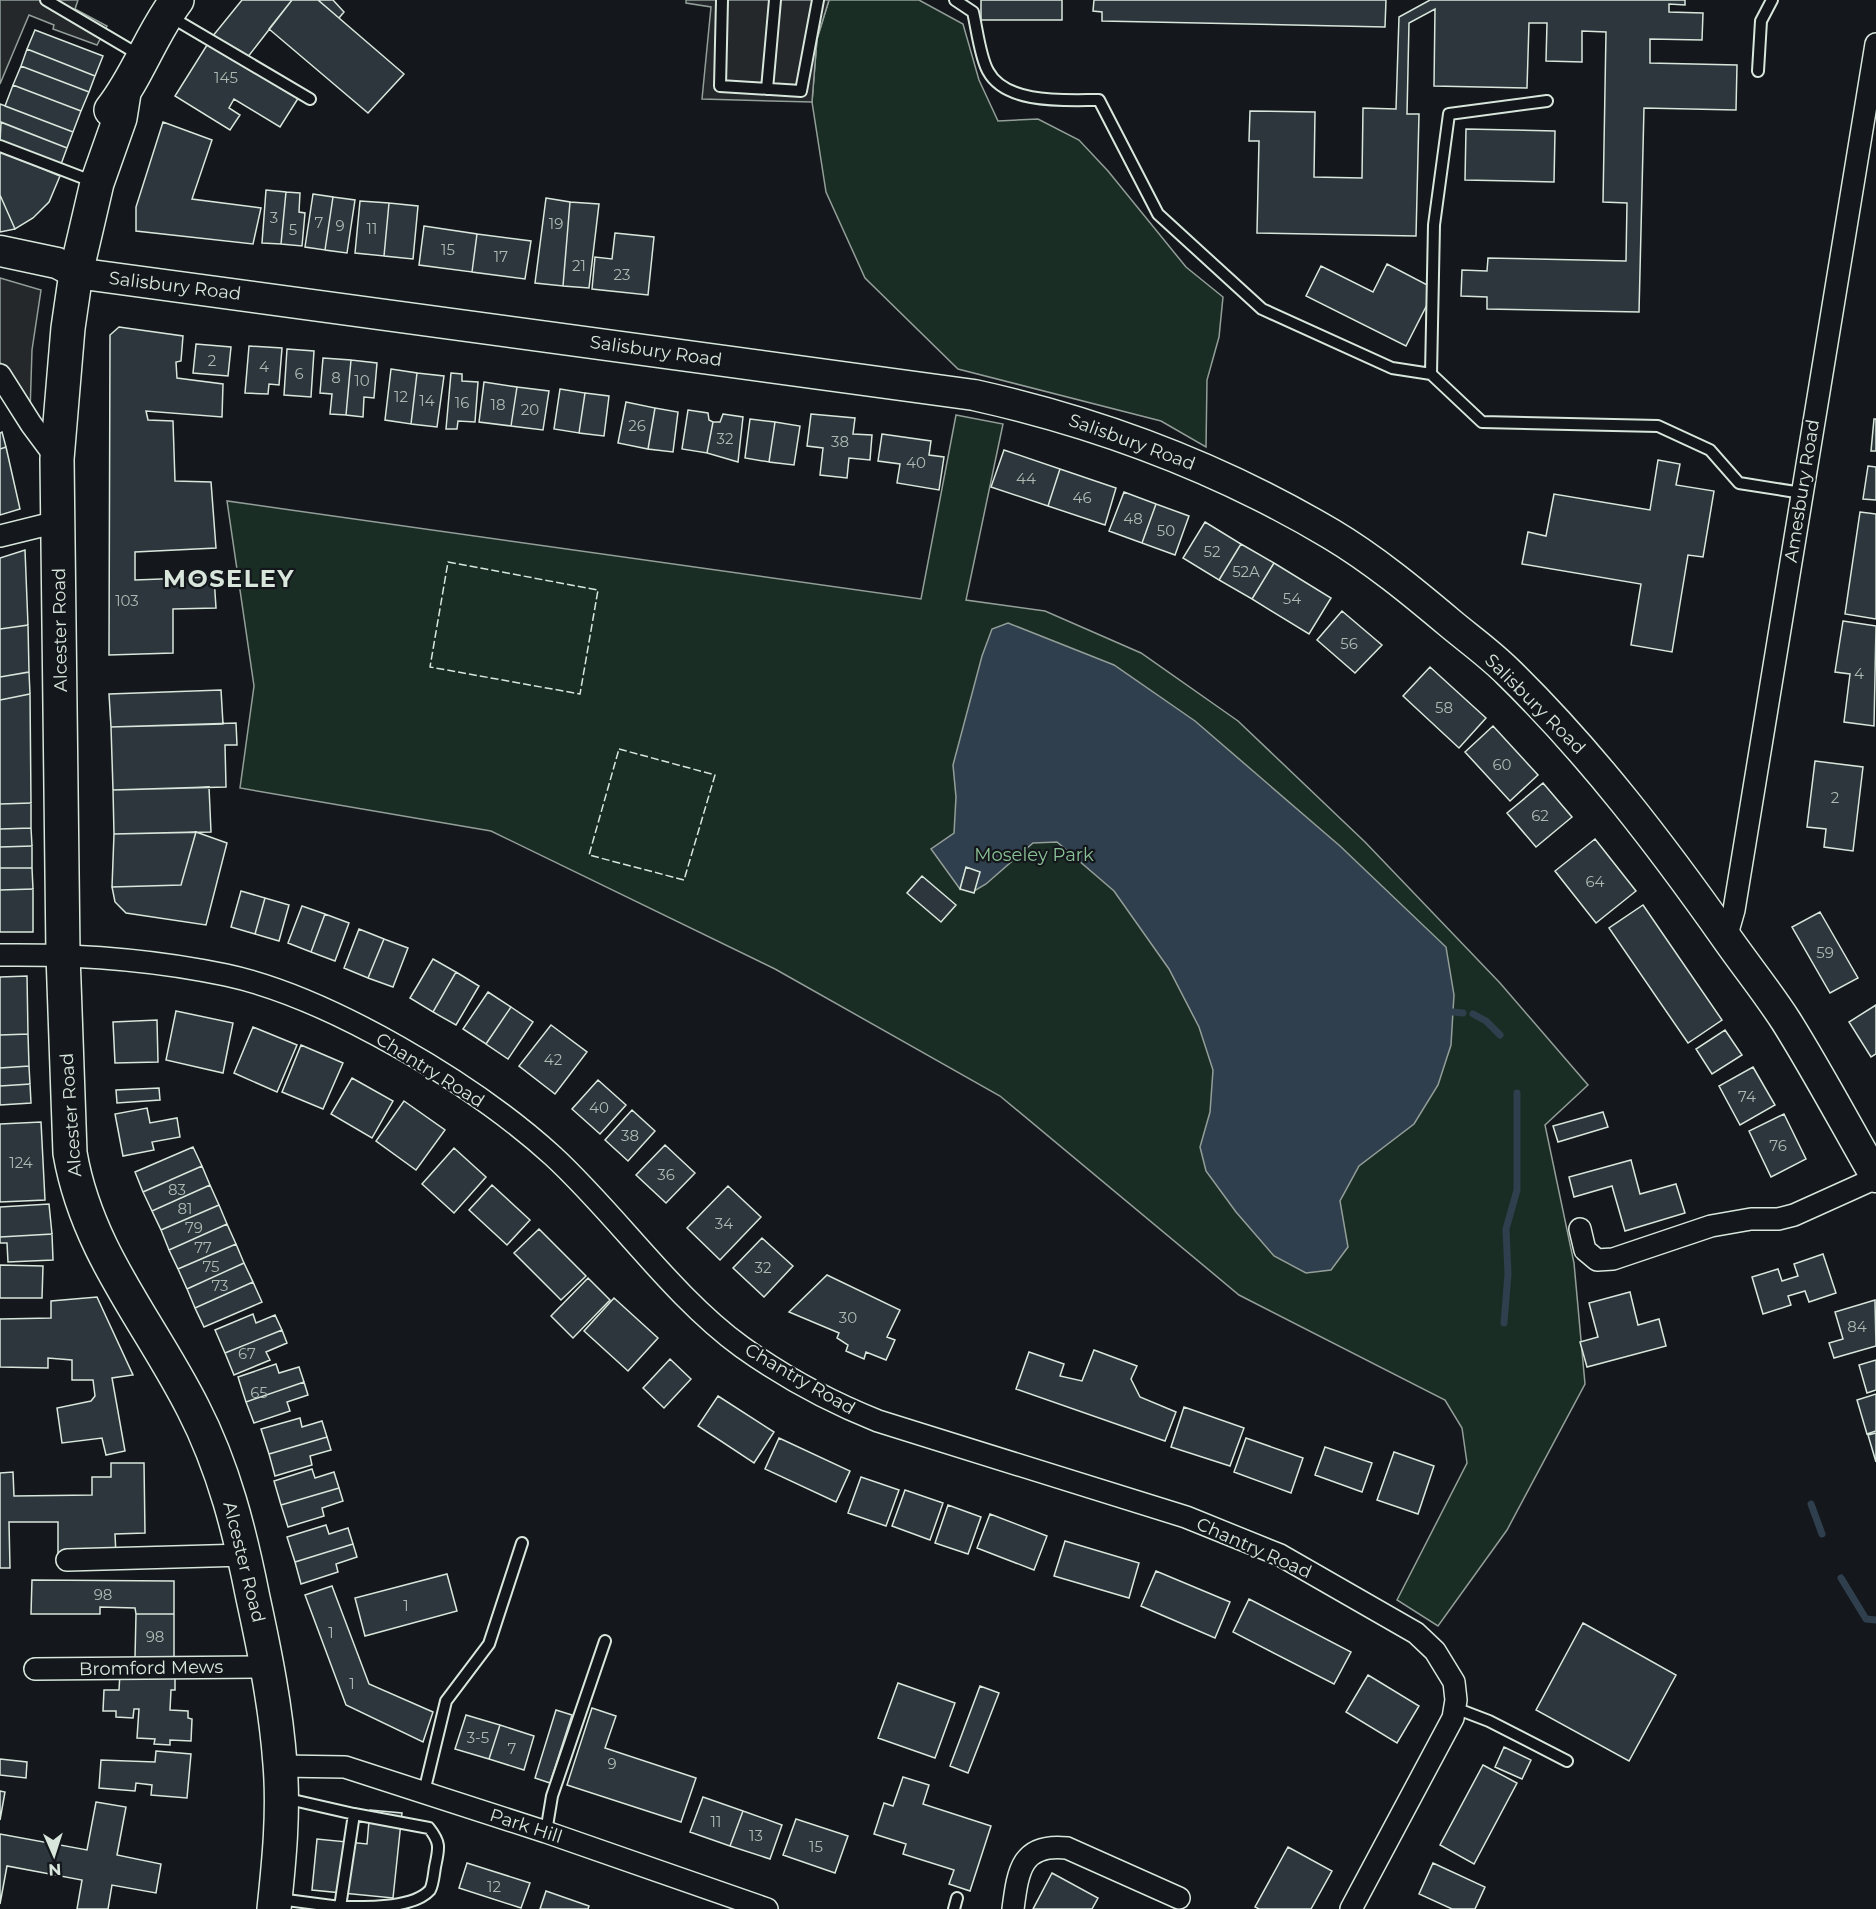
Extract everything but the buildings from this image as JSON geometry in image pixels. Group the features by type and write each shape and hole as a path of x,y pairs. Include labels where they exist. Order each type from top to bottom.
{"highway":[{"name":"Alcester Road","path":"172,7 141,56 124,93 120,118 88,180 44,333 46,391 57,459 62,687 63,954 68,1120 75,1183 110,1269 160,1346 218,1461 244,1556 268,1667 280,1782 280,1861 275,1904"}],"main road":[{"path":"0,251 62,273"},
{"path":"0,270 62,273"},
{"name":"Salisbury Road","path":"62,273 974,395 1050,412 1135,441 1212,472 1334,536 1420,598 1507,671 1630,805 1692,886 1726,938 1784,1018 1830,1092 1876,1177"}],"street":[{"name":"Amesbury Road","path":"1726,938 1734,910 1876,44"},
{"path":"0,375 31,424 57,459"},
{"path":"0,536 57,522"},
{"name":"Chantry Road","path":"0,955 63,954 143,961 228,975 310,1003 444,1074 553,1156 701,1311 741,1346 836,1404 878,1421 1186,1517 1280,1555 1416,1633 1436,1652 1454,1682 1453,1718 1352,1909"},
{"path":"1580,1229 1585,1250 1597,1260 1613,1259 1711,1226 1751,1218 1778,1219 1794,1215 1876,1177"},
{"path":"68,1560 244,1556"},
{"name":"Bromford Mews","path":"35,1669 268,1667"},
{"name":"Park Hill","path":"280,1782 345,1767 546,1832 767,1909"},
{"path":"1013,1909 1021,1867 1032,1855 1048,1846 1067,1848 1179,1898"}],"lane":[{"path":"46,0 141,56"},
{"path":"723,0 720,86 801,91 818,0"},
{"path":"767,89 775,0"},
{"path":"955,0 973,12 988,72 1011,92 1052,100 1100,100 1158,214 1262,309 1392,368 1431,374 1482,422 1658,426 1710,450 1739,483 1802,493"},
{"path":"1758,71 1761,21 1772,0"},
{"path":"172,7 310,99"},
{"path":"1431,374 1434,225 1449,114 1547,101"},
{"path":"0,146 88,180"},
{"path":"423,1792 446,1701 489,1644 522,1543"},
{"path":"546,1832 552,1796 605,1641"},
{"path":"1455,1708 1489,1721 1567,1761"},
{"path":"275,1904 340,1907 398,1906 413,1903 430,1890 439,1849 438,1839 429,1828 354,1814 280,1782"},
{"path":"340,1907 354,1814"},
{"path":"954,1909 957,1898"}],"green space":[{"path":"829,0 919,0 963,24 979,80 998,121 1038,119 1079,140 1108,171 1186,267 1223,297 1219,337 1207,380 1206,447 1161,421 958,369 865,278 826,192 812,102 817,39"},
{"name":"Moseley Park","path":"956,415 1003,424 966,600 1045,611 1141,653 1238,721 1365,842 1500,983 1588,1085 1545,1125 1574,1263 1585,1384 1507,1530 1438,1626 1397,1600 1467,1463 1462,1428 1445,1400 1239,1295 1000,1096 775,969 491,831 240,788 254,686 227,501 921,599"}],"shaded area":[{"path":"0,0 78,0 75,9 107,26 97,45 53,29 54,25 29,15 0,84"},
{"path":"686,0 829,0 817,39 812,102 702,99 711,7 686,3"},
{"path":"0,278 41,290 32,350 30,413 0,362"}],"water":[{"path":"1008,623 1114,665 1195,721 1340,846 1446,947 1454,995 1451,1045 1438,1085 1414,1124 1359,1166 1340,1201 1348,1247 1331,1270 1306,1273 1274,1256 1236,1212 1206,1171 1200,1147 1210,1112 1213,1070 1199,1027 1169,969 1114,891 1057,842 1033,843 986,884 974,891 980,872 966,868 960,889 931,849 954,833 956,797 953,765 982,656 992,629"}],"waterway":[{"path":"1453,1012 1463,1013"},
{"path":"1473,1014 1486,1021 1500,1035"},
{"path":"1504,1323 1508,1274 1506,1229 1517,1190 1517,1093"},
{"path":"1811,1504 1822,1534"},
{"path":"1841,1578 1866,1619 1876,1620"}],"fence":[{"path":"448,562 598,590 580,694 430,667 448,562"},
{"path":"619,749 715,775 684,880 589,855 619,749"}],"district":[{"name":"MOSELEY","path":"229,578"}]}
